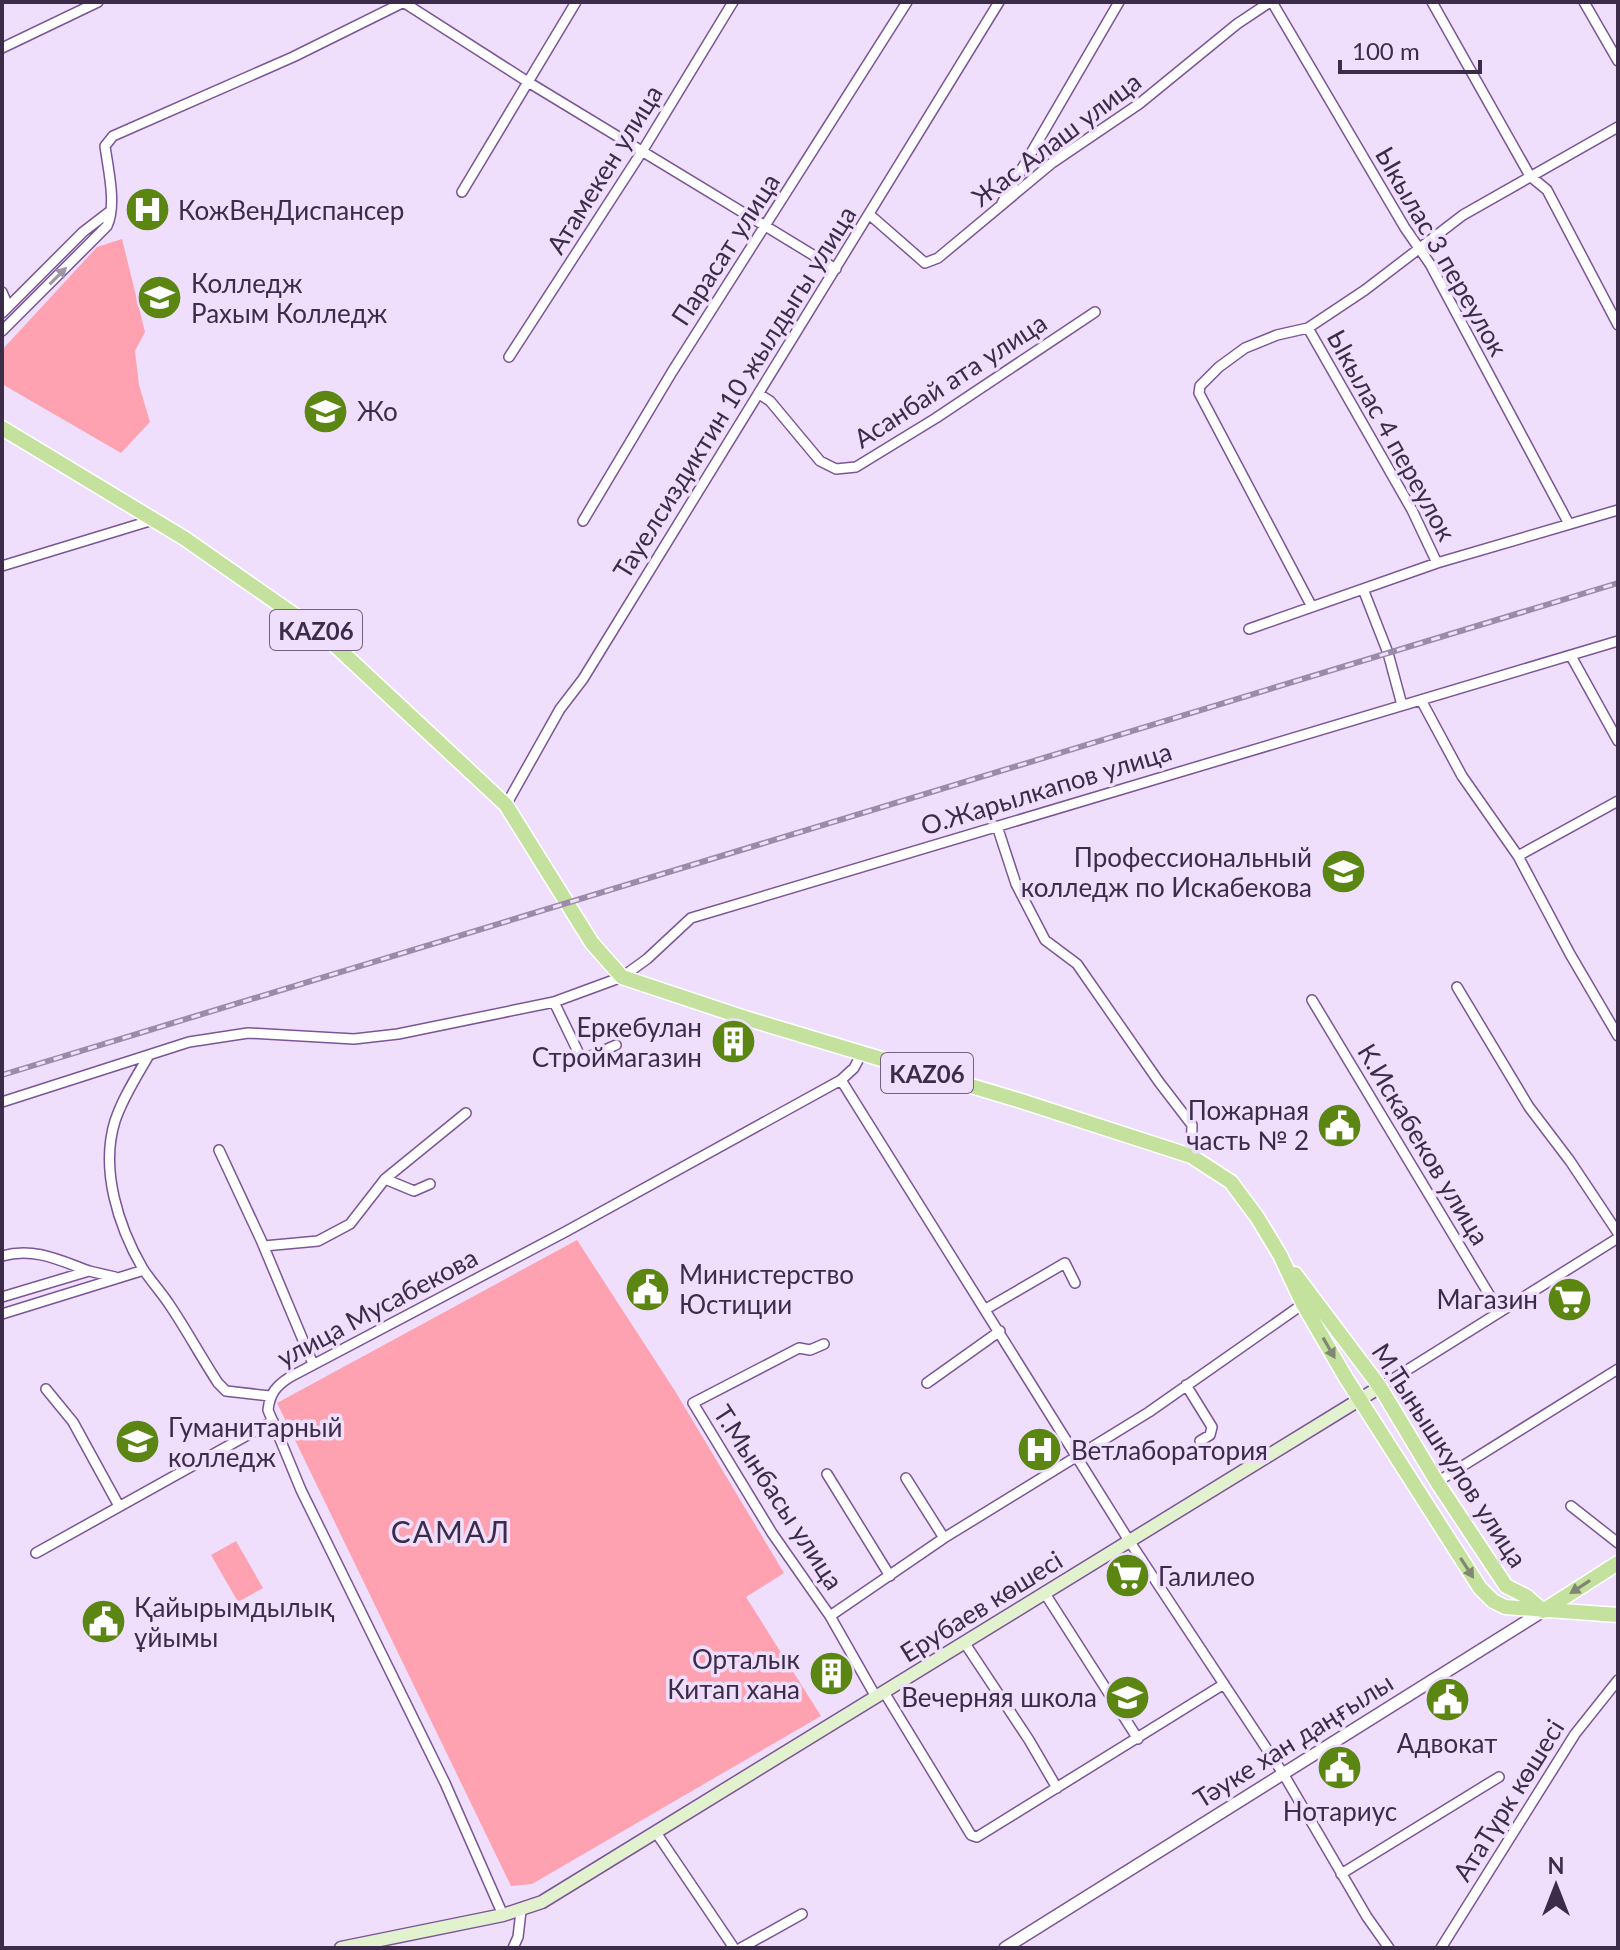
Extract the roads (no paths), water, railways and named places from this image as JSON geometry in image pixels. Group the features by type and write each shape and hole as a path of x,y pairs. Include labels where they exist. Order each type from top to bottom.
{"main road":[{"name":"KАZ06","path":"2,428 203,551 326,637 506,805 592,943 622,977"},
{"name":"М.Тынышкулов улица","path":"622,977 1191,1156 1231,1182 1280,1255 1380,1387 1437,1482 1506,1586 1526,1596 1543,1611"},
{"name":"М.Тынышкулов улица","path":"1280,1255 1303,1304 1480,1588 1493,1601 1505,1607 1543,1611"},
{"name":"Ерубаев көшесі","path":"341,1948 521,1911 542,1902 657,1834 1128,1539 1380,1387"},
{"path":"1543,1611 1618,1563"},
{"name":"KАZ06","path":"1543,1611 1618,1615"}],"street":[{"path":"2,48 98,2"},
{"path":"2,331 103,231 110,220 111,185 105,146 113,136 293,57 404,2 416,5 528,82 836,269"},
{"path":"462,192 576,2"},
{"name":"Атамекен улица","path":"509,357 643,150 733,2"},
{"name":"Парасат улица","path":"583,521 680,359 907,2"},
{"name":"Тауелсиздиктин 10 жылдыгы улица","path":"506,805 560,709 583,679 999,2"},
{"path":"997,210 1119,2"},
{"name":"Жас Алаш улица","path":"870,215 925,263 938,258 1052,163 1139,104 1237,24 1271,2"},
{"name":"Ыкылас 3 переулок","path":"1271,2 1430,264 1512,423 1569,524"},
{"path":"1432,2 1530,176 1547,190 1618,325"},
{"path":"1584,2 1618,61"},
{"path":"1312,607 1261,515 1199,389 1219,367 1245,348 1277,335 1308,328 1365,290 1463,215 1618,127"},
{"path":"5,310 83,232 109,212"},
{"path":"2,292 5,310"},
{"name":"Асанбай ата улица","path":"759,394 770,401 820,461 836,469 856,467 936,418 1095,312"},
{"name":"Ыкылас 4 переулок","path":"1308,328 1412,510 1437,563"},
{"path":"1249,629 1437,563 1618,510"},
{"path":"2,566 153,520"},
{"path":"1363,589 1388,653 1402,705"},
{"name":"О.Жарылкапов улица","path":"2,1102 189,1042 248,1033 354,1039 398,1034 554,1002 622,977 647,959 691,918 1618,641"},
{"path":"1571,656 1618,741"},
{"path":"1421,700 1462,776 1518,856 1618,1036"},
{"path":"1518,856 1618,801"},
{"path":"997,826 1016,884 1045,940 1077,964 1192,1125 1191,1156"},
{"path":"1457,987 1529,1107 1570,1161 1618,1236"},
{"name":"К.Искабеков улица","path":"1312,1000 1499,1311"},
{"path":"554,1002 582,1060 616,1045"},
{"path":"862,1053 854,1068 841,1080 1128,1539 1284,1775 1341,1874 1389,1948"},
{"path":"149,1055 126,1094 115,1122 108,1161 114,1194 130,1241 144,1270 170,1305 218,1383 226,1391 270,1396"},
{"name":"улица Мусабекова","path":"503,1915 445,1783 301,1490 268,1410 270,1396 279,1384 313,1364 565,1232 841,1080"},
{"path":"264,1246 318,1241 350,1224 385,1179 466,1113"},
{"path":"219,1150 264,1246 313,1364"},
{"path":"385,1179 414,1191 430,1184"},
{"name":"Ерубаев көшесі","path":"1380,1387 1618,1236"},
{"path":"2,1256 32,1251 118,1278"},
{"path":"986,1309 1065,1263 1075,1283"},
{"path":"2,1314 144,1270"},
{"path":"2,1297 89,1271"},
{"name":"Т.Мынбасы улица","path":"830,1616 944,1538 1149,1412 1303,1304"},
{"path":"927,1383 1000,1331"},
{"name":"Т.Мынбасы улица","path":"824,1344 810,1350 799,1348 693,1403 772,1533 974,1837 1057,1788"},
{"path":"1437,1482 1618,1369"},
{"path":"1186,1385 1212,1427 1210,1435 1200,1441"},
{"path":"46,1389 73,1422 119,1506"},
{"path":"36,1553 273,1421"},
{"path":"827,1474 890,1576"},
{"path":"906,1478 944,1538"},
{"path":"1571,1506 1618,1543"},
{"path":"1044,1592 1138,1739"},
{"name":"Тәуке хан даңғылы","path":"1005,1948 1543,1611"},
{"path":"964,1642 1057,1788 1224,1684"},
{"name":"АтаТүрк көшесі","path":"1441,1948 1575,1734 1618,1680"},
{"path":"1341,1874 1499,1777"},
{"path":"657,1834 734,1948"},
{"path":"513,1948 518,1937 521,1911"},
{"path":"741,1948 802,1914"}],"railway":[{"path":"2,1075 1618,583"}],"place":[{"name":"КожВенДиспансер","path":"147,210"},
{"name":"Колледж Рахым Колледж","path":"160,298"},
{"name":"Жо","path":"326,411"},
{"name":"Профессиональный колледж по Искабекова","path":"1343,872"},
{"name":"Еркебулан Строймагазин","path":"733,1042"},
{"name":"Пожарная часть № 2","path":"1340,1125"},
{"name":"Министерство Юстиции","path":"648,1289"},
{"name":"Магазин","path":"1569,1299"},
{"name":"Гуманитарный колледж","path":"137,1442"},
{"name":"Ветлаборатория","path":"1040,1450"},
{"name":"Галилео","path":"1127,1576"},
{"name":"Қайырымдылық ұйымы","path":"103,1622"},
{"name":"Орталык Китап хана","path":"831,1674"},
{"name":"Вечерняя школа","path":"1128,1697"},
{"name":"Адвокат","path":"1447,1700"},
{"name":"Нотариус","path":"1340,1768"}],"district":[{"name":"САМАЛ","path":"451,1531"}]}
